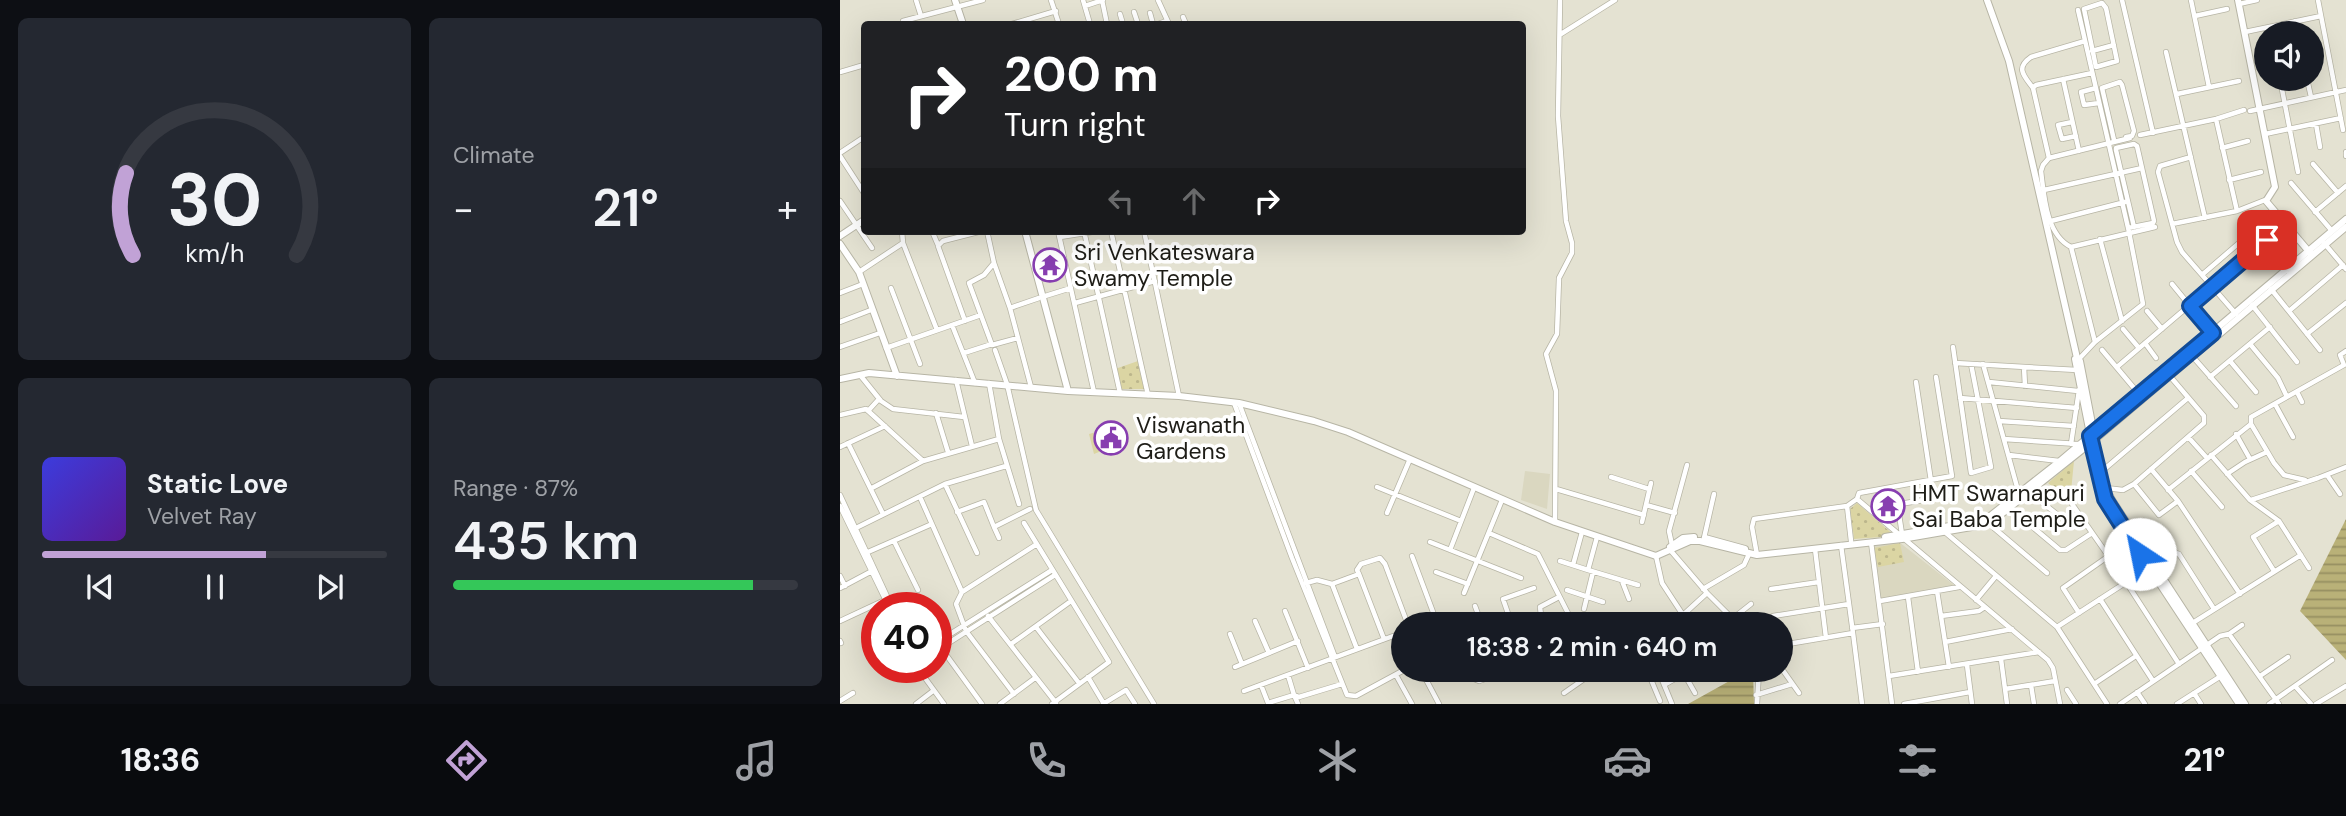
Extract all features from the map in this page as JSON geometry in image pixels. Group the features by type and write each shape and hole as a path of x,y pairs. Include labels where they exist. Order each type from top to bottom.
{"street":[{"path":"916,0 920,16"},
{"path":"903,21 958,3 983,0"},
{"path":"1052,0 1058,21"},
{"path":"1089,21 1084,3 1103,0 1106,21"},
{"path":"1157,0 1168,21"},
{"path":"1555,522 1556,391 1546,354 1557,334 1559,278 1572,253 1566,221 1558,116 1560,0"},
{"path":"1561,34 1615,0"},
{"path":"1987,0 2009,61 2094,426 2092,437"},
{"path":"2122,0 2153,133"},
{"path":"2191,0 2209,87"},
{"path":"2172,224 2237,211 2265,200 2274,191 2239,2 2257,0"},
{"path":"2318,0 2343,131"},
{"path":"958,3 963,21"},
{"path":"2033,88 2036,85 2063,79 2093,69 2117,61 2105,5 2084,9 2093,69 2095,88 2105,117"},
{"path":"2195,16 2227,9"},
{"path":"2078,10 2090,51"},
{"path":"1022,21 1056,11"},
{"path":"1135,12 1137,21"},
{"path":"1150,13 1154,21"},
{"path":"1119,14 1121,21"},
{"path":"2295,21 2321,16"},
{"path":"1183,17 1185,21"},
{"path":"2245,32 2254,30"},
{"path":"2049,158 2033,88 2021,68 2023,62 2031,57 2085,41"},
{"path":"2090,51 2114,45"},
{"path":"2166,52 2205,218"},
{"path":"840,72 861,66"},
{"path":"2063,79 2079,151"},
{"path":"2177,94 2239,81"},
{"path":"2095,342 2071,247 2059,236 2051,221 2041,171 2049,158 2079,151 2110,141 2134,134 2122,83 2102,86 2105,117 2110,141 2125,202 2143,304 2074,362 2079,388 2104,488 2204,647 2245,704"},
{"path":"2095,88 2081,92 2084,105 2099,103"},
{"path":"2140,135 2346,90"},
{"path":"2282,91 2298,172"},
{"path":"2310,91 2311,97"},
{"path":"2264,134 2341,118"},
{"path":"2216,119 2237,211"},
{"path":"2072,121 2058,125 2061,138 2076,136"},
{"path":"2316,124 2320,147"},
{"path":"2110,141 2130,138"},
{"path":"861,139 840,155 861,189"},
{"path":"2222,148 2248,141"},
{"path":"2071,247 2154,222 2137,146 2134,144 2116,148 2118,173"},
{"path":"2191,157 2160,166 2158,172 2172,224 2182,252 2237,316"},
{"path":"2313,164 2338,193"},
{"path":"2044,190 2142,168"},
{"path":"2230,180 2261,172"},
{"path":"2291,183 2332,231"},
{"path":"2315,212 2346,186"},
{"path":"2265,200 2310,253"},
{"path":"840,201 861,231"},
{"path":"2051,221 2125,202"},
{"path":"2203,274 2275,212"},
{"path":"2323,242 2346,219"},
{"path":"840,236 861,222"},
{"path":"2117,367 2285,224"},
{"path":"2130,229 2154,227"},
{"path":"840,379 870,373 1066,390 1179,396 1236,403 1314,421 1348,432 1555,522 1656,556 1690,541 1754,554 1815,548 1871,542 1987,522 2168,374 2323,242 2346,227"},
{"path":"864,235 872,248"},
{"path":"902,235 903,243 937,330"},
{"path":"934,235 965,321"},
{"path":"938,246 943,241 966,235"},
{"path":"988,235 1031,387"},
{"path":"1024,235 1066,390"},
{"path":"1059,235 1094,392"},
{"path":"1085,235 1120,393"},
{"path":"1112,235 1148,395"},
{"path":"1145,235 1179,396"},
{"path":"2100,239 2122,321"},
{"path":"2289,312 2344,267 2323,242"},
{"path":"859,272 903,243"},
{"path":"840,244 859,272 897,376"},
{"path":"992,344 969,283 984,275 994,263"},
{"path":"1076,303 1155,281"},
{"path":"840,293 864,284"},
{"path":"2172,284 2214,335"},
{"path":"891,288 920,364"},
{"path":"1010,308 1071,288"},
{"path":"2270,288 2320,350"},
{"path":"2307,334 2346,303"},
{"path":"2251,304 2297,362"},
{"path":"840,321 871,310"},
{"path":"2147,311 2162,329"},
{"path":"885,348 981,315"},
{"path":"952,325 975,383"},
{"path":"2210,377 2270,327"},
{"path":"2123,329 2139,348"},
{"path":"840,347 880,333"},
{"path":"1669,550 1684,538 1704,538 1754,554 1851,541 1946,533 1987,522 2010,508 2075,444 2092,437 2139,394 2193,356 2214,335"},
{"path":"964,353 1018,338"},
{"path":"2145,343 2156,358"},
{"path":"2250,344 2278,378 2287,397"},
{"path":"1953,347 1971,473 1990,467 1971,364"},
{"path":"995,350 1007,384 1036,510 1154,704"},
{"path":"2102,350 2139,394"},
{"path":"2308,480 2284,475 2251,424 2251,417 2345,366 2340,355 2346,351"},
{"path":"2193,356 2235,407"},
{"path":"2230,361 2256,392"},
{"path":"1955,363 2077,370"},
{"path":"1983,364 2019,494"},
{"path":"2024,367 2025,386"},
{"path":"2104,488 2123,490 2134,484 2204,423 2205,419 2168,374"},
{"path":"860,375 887,406 903,412 936,413 964,418"},
{"path":"1686,612 1705,591 1744,565 1754,554 1754,519 1847,506 1857,499 1858,494 1952,476 1936,377"},
{"path":"956,380 972,446"},
{"path":"1916,382 1931,481"},
{"path":"1988,382 2079,388"},
{"path":"989,383 999,439 1019,503"},
{"path":"2075,444 2074,426 2079,388"},
{"path":"2297,392 2302,402"},
{"path":"1961,398 2077,408"},
{"path":"2100,472 2188,398"},
{"path":"868,411 879,399"},
{"path":"1236,403 1347,695 1352,697 1391,678"},
{"path":"1236,403 1333,658"},
{"path":"2275,404 2293,437"},
{"path":"840,415 862,408 868,411 923,461"},
{"path":"936,413 948,452"},
{"path":"1999,421 2074,426"},
{"path":"2168,490 2251,424"},
{"path":"840,447 885,426"},
{"path":"2236,434 2250,459"},
{"path":"2189,438 2250,500 2279,521 2309,568"},
{"path":"872,488 923,461 999,439"},
{"path":"2004,439 2075,444"},
{"path":"848,443 883,515"},
{"path":"2227,474 2267,452"},
{"path":"2008,455 2060,461"},
{"path":"1387,513 1411,458"},
{"path":"1687,465 1669,531 1669,550 1724,612"},
{"path":"856,528 945,484 1006,466"},
{"path":"2250,500 2346,467"},
{"path":"2151,469 2178,501 2239,594"},
{"path":"2191,471 2222,507"},
{"path":"2327,475 2340,494"},
{"path":"1611,477 1649,489"},
{"path":"1642,522 1651,482"},
{"path":"945,484 977,553"},
{"path":"2134,484 2159,515 2178,501"},
{"path":"1377,487 1461,521"},
{"path":"1450,550 1474,488"},
{"path":"1556,489 1644,515"},
{"path":"2028,490 2068,523"},
{"path":"1704,538 1714,494"},
{"path":"840,495 841,503 884,592"},
{"path":"1900,536 1900,505 1953,495"},
{"path":"920,497 962,592"},
{"path":"1857,499 2040,652 2053,668 2060,704"},
{"path":"1464,593 1502,500"},
{"path":"957,512 984,502 999,538"},
{"path":"841,503 868,552 873,570"},
{"path":"2072,504 2109,557"},
{"path":"1646,505 1675,513"},
{"path":"1847,506 1851,541"},
{"path":"2010,508 2060,550 2066,550 2092,533"},
{"path":"995,527 1030,509"},
{"path":"2274,571 2253,537 2279,521"},
{"path":"1987,522 2047,573"},
{"path":"987,615 1054,703 1108,662 1024,523"},
{"path":"868,552 932,524"},
{"path":"1573,565 1582,532"},
{"path":"1489,533 1538,554 1567,612"},
{"path":"1946,533 2057,627 2107,704"},
{"path":"1584,608 1597,537"},
{"path":"2079,613 2063,588 2134,539"},
{"path":"894,541 918,590"},
{"path":"1430,542 1521,578"},
{"path":"1871,542 1892,704"},
{"path":"1014,694 965,628 956,604 962,592 1037,544"},
{"path":"1841,545 1862,704"},
{"path":"1815,548 1826,638"},
{"path":"2057,627 2173,552 2178,553 2214,610"},
{"path":"2190,625 2301,555"},
{"path":"1412,556 1433,612"},
{"path":"1656,556 1662,583 1681,612"},
{"path":"1384,639 1357,570 1361,564 1380,558 1385,564 1403,612"},
{"path":"1560,561 1638,585"},
{"path":"840,576 843,587 873,570"},
{"path":"952,637 1054,572"},
{"path":"1436,572 1468,584"},
{"path":"1306,583 1317,580 1332,584 1359,574"},
{"path":"1976,600 1996,576"},
{"path":"1622,581 1629,599"},
{"path":"1771,589 1819,582"},
{"path":"2126,582 2179,664"},
{"path":"1332,584 1357,649"},
{"path":"1507,612 1503,599 1534,587"},
{"path":"1880,601 1960,587"},
{"path":"1567,590 1603,602"},
{"path":"1937,591 1949,667"},
{"path":"1908,596 1918,672"},
{"path":"1541,612 1540,607 1559,597"},
{"path":"2099,599 2153,681"},
{"path":"1011,644 1071,601"},
{"path":"1741,612 1751,604"},
{"path":"1793,612 1849,604"},
{"path":"1475,606 1477,612"},
{"path":"1941,617 1979,611 1985,607"},
{"path":"840,621 861,611"},
{"path":"1285,611 1308,668"},
{"path":"1255,621 1269,653"},
{"path":"1793,643 1883,624"},
{"path":"2120,704 2220,636 2229,634 2242,625"},
{"path":"1035,627 1079,683"},
{"path":"1945,642 2012,629"},
{"path":"1230,634 1242,664"},
{"path":"2229,634 2277,702"},
{"path":"1244,691 1391,637"},
{"path":"1235,667 1298,641"},
{"path":"1889,677 2040,652"},
{"path":"2094,684 2136,656"},
{"path":"2260,676 2288,657"},
{"path":"2001,659 2007,704"},
{"path":"2269,704 2277,702 2332,660"},
{"path":"952,664 982,704"},
{"path":"1967,665 1972,704"},
{"path":"1288,675 1298,704"},
{"path":"2177,704 2223,675"},
{"path":"2223,675 2239,704"},
{"path":"1000,704 1035,677"},
{"path":"1088,677 1103,704 1126,690 1135,704"},
{"path":"2005,689 2055,681"},
{"path":"1400,682 1412,704"},
{"path":"1427,682 1439,704"},
{"path":"1564,694 1580,682"},
{"path":"1652,682 1660,701"},
{"path":"1663,682 1672,704"},
{"path":"1664,685 1668,682"},
{"path":"1689,682 1695,693"},
{"path":"1757,704 1758,682"},
{"path":"928,683 944,704"},
{"path":"1261,685 1268,703 1294,695 1304,697 1342,684"},
{"path":"1756,695 1792,684 1799,693"},
{"path":"2031,685 2034,704"},
{"path":"2295,686 2313,704 2346,685"},
{"path":"2067,690 2076,704"},
{"path":"916,704 933,691"},
{"path":"1904,704 1970,692"},
{"path":"2137,692 2145,704"},
{"path":"2194,692 2201,704"},
{"path":"840,701 853,693"}],"shaded area":[{"path":"1138,361 1144,389 1121,389 1115,369"},
{"path":"1114,427 1121,443 1094,454 1089,434"},
{"path":"2074,461 2070,502 2048,483"},
{"path":"1525,471 1550,474 1547,509 1521,500"},
{"path":"1857,503 1895,536 1854,539 1850,509"},
{"path":"2346,519 2346,660 2300,611"},
{"path":"1899,542 1955,586 1880,600 1872,544"},
{"path":"1900,543 1904,562 1878,567 1874,548"},
{"path":"1728,682 1753,682 1754,704 1688,704"}],"place":[{"name":"Sri Venkateswara Swamy Temple","path":"1050,265"},
{"name":"Viswanath Gardens","path":"1111,438"},
{"name":"HMT Swarnapuri Sai Baba Temple","path":"1888,506"}],"route":[{"path":"2140,554 2105,499 2090,436 2213,333 2190,306 2267,240"}]}
